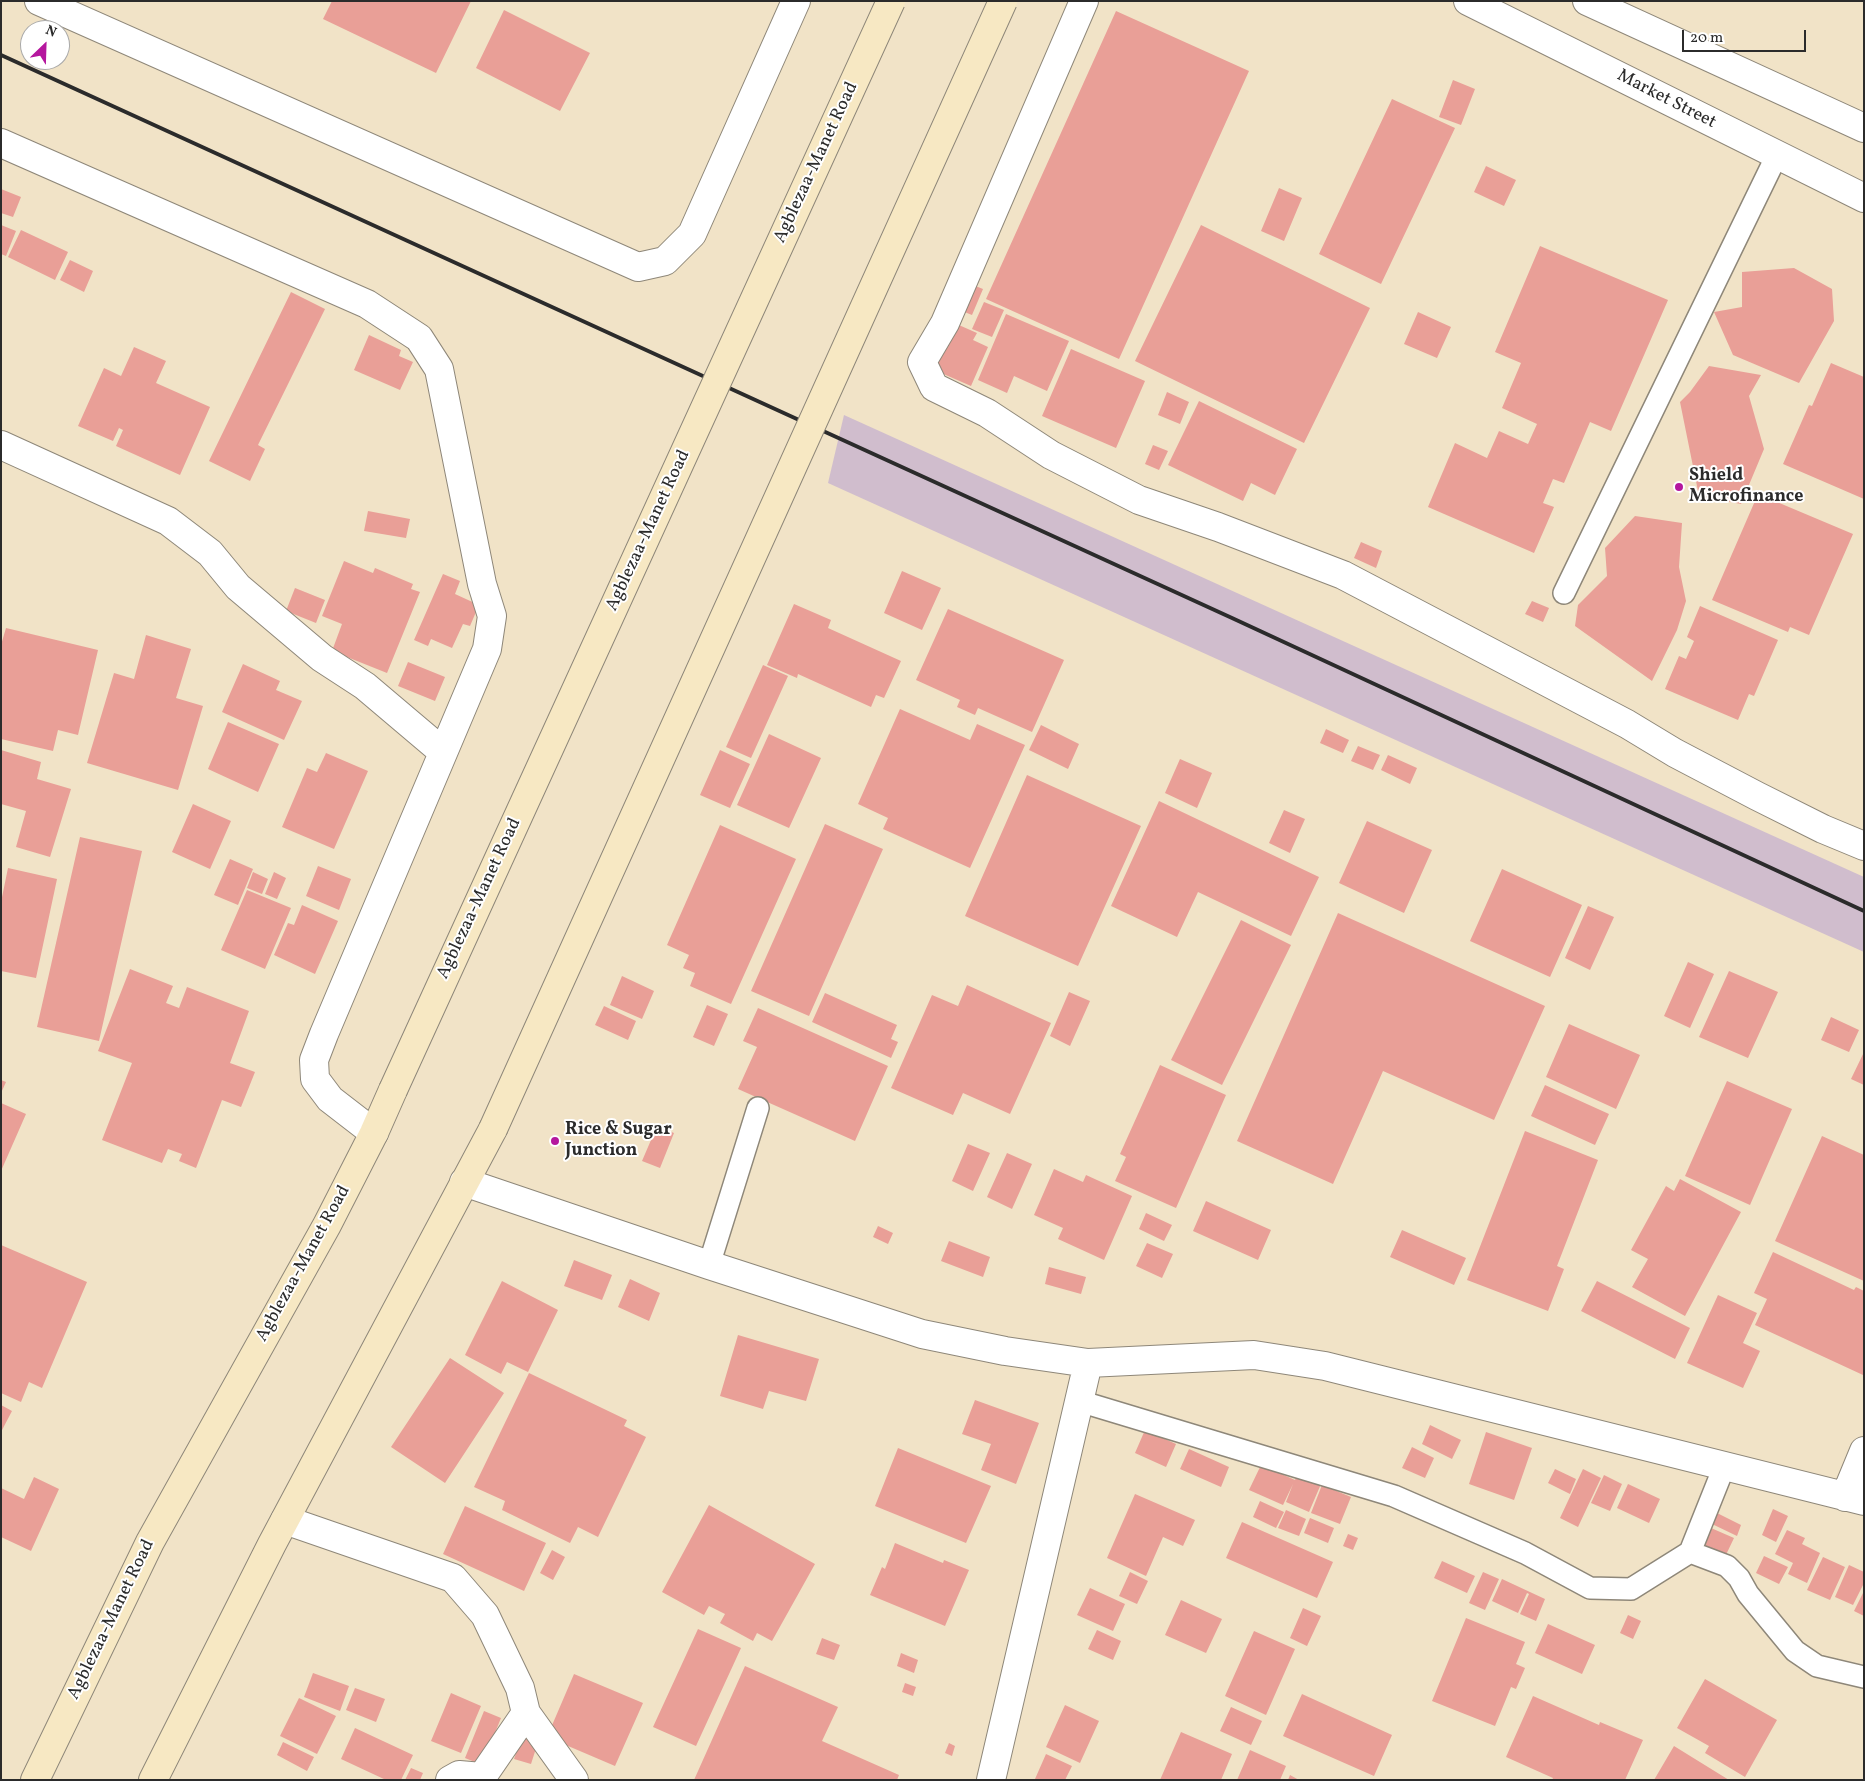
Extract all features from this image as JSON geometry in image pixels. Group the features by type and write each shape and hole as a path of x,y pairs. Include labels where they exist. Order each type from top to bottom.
{"main road":[{"name":"Agblezaa-Manet Road","path":"34,1780 150,1542 327,1226 374,1133 891,1"},
{"path":"153,1780 285,1520 493,1128 1003,1"}],"street":[{"path":"39,1 638,268 665,261 692,234 796,1"},
{"path":"1084,1 945,323 922,362 934,387 987,413 1052,455 1139,500 1218,527 1343,575 1627,724 1757,796 1823,829 1864,846"},
{"name":"Market Street","path":"1468,1 1864,198"},
{"path":"1587,1 1864,128"},
{"path":"1,143 367,304 420,338 439,369 482,584 492,616 487,649 314,1060 315,1079 330,1099 374,1133"},
{"path":"1,445 168,521 210,553 238,587 322,658 365,686 443,752"},
{"path":"464,1182 709,1265 922,1334 1005,1351 1088,1362 1254,1356 1325,1366 1854,1499 1864,1451"},
{"path":"991,1780 1088,1362"},
{"path":"285,1520 453,1578 485,1615 520,1688 526,1713 574,1780"},
{"path":"450,1780 459,1775 482,1776 526,1713"}],"lane":[{"path":"1564,593 1777,155"},
{"path":"709,1265 758,1108"},
{"path":"1079,1401 1394,1496 1525,1553 1590,1588 1630,1589 1690,1552 1724,1467"},
{"path":"1690,1552 1727,1566 1740,1578 1748,1594 1795,1651 1817,1666 1864,1677"}],"shaded area":[{"path":"844,415 1864,877 1864,952 828,483"}],"building":[{"path":"332,1 471,1 436,73 323,19"},
{"path":"504,10 590,53 560,111 476,68"},
{"path":"1116,11 1249,71 1119,359 986,299"},
{"path":"1453,80 1475,89 1461,125 1439,117"},
{"path":"1392,99 1455,128 1381,284 1319,254"},
{"path":"1486,166 1516,180 1504,206 1474,192"},
{"path":"1279,188 1302,198 1284,241 1261,231"},
{"path":"1,189 21,197 13,217 1,213"},
{"path":"1,225 16,231 6,256 1,254"},
{"path":"1201,225 1370,308 1304,443 1135,361"},
{"path":"21,230 68,252 55,280 8,257"},
{"path":"1540,246 1668,300 1611,431 1590,422 1564,483 1553,479 1543,503 1554,507 1534,553 1428,507 1455,443 1487,458 1499,431 1528,444 1537,424 1502,408 1521,363 1495,352"},
{"path":"70,260 93,271 84,292 60,280"},
{"path":"1794,268 1832,289 1834,321 1799,383 1733,355 1714,312 1742,307 1742,272"},
{"path":"968,283 983,289 972,315 957,309"},
{"path":"291,292 325,309 258,445 265,449 250,481 209,461"},
{"path":"984,302 1004,310 992,337 972,329"},
{"path":"1418,312 1451,327 1437,358 1404,344"},
{"path":"1006,314 1069,341 1047,391 1014,376 1007,393 978,380"},
{"path":"952,322 977,333 973,340 988,347 971,386 932,369"},
{"path":"369,335 401,350 399,356 413,362 400,390 354,370"},
{"path":"134,347 166,361 156,383 210,407 180,475 116,446 123,430 119,428 113,441 78,426 104,368 121,376"},
{"path":"1071,349 1145,381 1116,448 1042,416"},
{"path":"1831,363 1864,377 1864,499 1783,464 1809,405 1812,406"},
{"path":"1709,366 1761,375 1749,396 1764,449 1741,504 1699,496 1680,402 1690,392"},
{"path":"1167,392 1189,402 1180,424 1158,415"},
{"path":"1199,401 1297,449 1275,495 1251,483 1243,501 1168,465"},
{"path":"1153,445 1168,451 1159,470 1145,464"},
{"path":"1758,494 1853,534 1809,635 1790,627 1788,632 1712,600"},
{"path":"368,511 410,519 406,538 364,531"},
{"path":"1635,516 1682,523 1679,567 1686,601 1677,630 1652,681 1575,626 1578,605 1607,576 1605,548"},
{"path":"1361,542 1382,551 1376,568 1354,558"},
{"path":"344,561 373,573 375,568 413,584 411,589 420,592 387,673 332,651 342,624 322,616"},
{"path":"902,571 941,588 922,630 884,613"},
{"path":"443,574 460,581 455,594 479,605 470,626 463,624 452,648 431,639 428,646 414,640"},
{"path":"295,588 325,600 316,623 286,611"},
{"path":"1532,601 1549,608 1543,622 1525,614"},
{"path":"794,604 831,620 828,628 901,661 884,698 876,695 871,707 798,674 797,678 767,665"},
{"path":"1700,606 1778,640 1754,696 1749,694 1738,720 1665,689 1679,656 1686,659 1694,641 1687,637"},
{"path":"948,609 1064,660 1032,732 978,708 975,715 957,707 960,700 916,680"},
{"path":"6,628 98,650 78,735 58,730 53,751 1,739 1,645"},
{"path":"146,635 191,649 176,698 203,706 178,790 87,763 114,673 134,679"},
{"path":"408,662 445,677 435,701 398,686"},
{"path":"243,664 280,681 276,690 302,701 284,740 222,712"},
{"path":"763,665 788,676 751,758 726,747"},
{"path":"900,709 970,740 977,724 1025,745 970,868 883,829 888,818 858,804"},
{"path":"228,722 279,744 258,792 208,769"},
{"path":"1041,725 1079,744 1068,769 1029,750"},
{"path":"1326,729 1349,740 1343,753 1320,743"},
{"path":"769,734 821,758 789,828 737,805"},
{"path":"1358,746 1380,755 1373,770 1351,761"},
{"path":"1,750 41,762 37,779 71,789 50,857 16,847 26,811 1,804"},
{"path":"720,750 750,764 730,808 700,795"},
{"path":"326,753 368,771 334,849 282,827 307,768 317,772"},
{"path":"1388,755 1417,768 1410,784 1381,770"},
{"path":"1180,759 1212,773 1197,808 1165,793"},
{"path":"1027,775 1141,826 1078,966 965,916"},
{"path":"1159,801 1319,877 1291,936 1198,892 1177,937 1111,906"},
{"path":"193,804 231,821 210,869 172,852"},
{"path":"1284,810 1305,819 1290,853 1269,843"},
{"path":"1367,821 1432,850 1404,913 1339,883"},
{"path":"825,824 883,849 809,1016 751,991"},
{"path":"720,825 796,859 731,1004 690,986 695,973 683,968 689,955 667,945"},
{"path":"80,837 142,851 99,1041 37,1027"},
{"path":"230,859 253,869 238,905 214,895"},
{"path":"318,866 351,879 339,910 306,896"},
{"path":"8,868 57,879 36,978 1,971 1,902"},
{"path":"1502,869 1582,905 1550,977 1470,941"},
{"path":"253,872 268,879 262,894 247,888"},
{"path":"274,872 286,878 277,899 265,894"},
{"path":"247,890 291,908 265,969 221,950"},
{"path":"302,905 338,921 315,974 274,955 288,923 294,925"},
{"path":"1588,906 1614,917 1590,970 1565,958"},
{"path":"1338,913 1545,1006 1494,1120 1383,1071 1333,1184 1237,1141"},
{"path":"1241,920 1291,945 1222,1085 1171,1060"},
{"path":"1688,962 1714,974 1690,1028 1664,1016"},
{"path":"130,969 173,986 166,1003 179,1008 187,987 249,1011 230,1063 255,1072 241,1107 222,1100 196,1168 179,1161 182,1154 168,1149 162,1163 102,1140 132,1063 98,1051"},
{"path":"1729,971 1778,992 1748,1058 1699,1037"},
{"path":"622,976 654,991 642,1019 610,1005"},
{"path":"967,985 1051,1023 1010,1114 963,1093 953,1115 891,1088 932,995 958,1006"},
{"path":"1069,992 1090,1001 1070,1046 1050,1036"},
{"path":"825,993 897,1025 891,1039 898,1042 891,1058 812,1022"},
{"path":"707,1005 728,1014 714,1046 693,1037"},
{"path":"604,1006 636,1021 628,1040 595,1025"},
{"path":"758,1008 888,1066 855,1141 738,1089 757,1047 743,1041"},
{"path":"1831,1017 1859,1030 1849,1052 1821,1040"},
{"path":"1569,1024 1640,1055 1616,1109 1546,1077"},
{"path":"1864,1052 1864,1085 1851,1079"},
{"path":"1160,1065 1226,1095 1176,1208 1115,1181 1126,1157 1120,1154"},
{"path":"1,1080 6,1082 1,1093"},
{"path":"1727,1081 1792,1109 1750,1205 1685,1176"},
{"path":"1545,1085 1609,1114 1595,1145 1531,1116"},
{"path":"1,1103 26,1114 1,1171"},
{"path":"657,1126 674,1133 660,1168 642,1161"},
{"path":"1525,1131 1598,1160 1557,1266 1564,1269 1548,1311 1467,1280"},
{"path":"1822,1136 1864,1155 1864,1281 1775,1241"},
{"path":"968,1144 990,1153 973,1191 952,1181"},
{"path":"1007,1153 1032,1164 1012,1209 987,1197"},
{"path":"1054,1169 1083,1182 1086,1175 1132,1196 1104,1260 1058,1239 1063,1228 1034,1215"},
{"path":"1680,1179 1741,1212 1685,1316 1632,1287 1648,1259 1631,1250 1666,1186 1674,1191"},
{"path":"1206,1201 1271,1230 1258,1260 1193,1231"},
{"path":"1146,1213 1172,1225 1164,1241 1139,1229"},
{"path":"878,1226 893,1233 888,1244 873,1237"},
{"path":"1402,1230 1466,1258 1454,1285 1390,1257"},
{"path":"949,1241 990,1257 983,1277 941,1261"},
{"path":"1147,1243 1173,1254 1162,1278 1136,1266"},
{"path":"1,1245 87,1282 42,1388 29,1382 21,1402 1,1393"},
{"path":"1773,1252 1854,1290 1856,1287 1864,1291 1863,1375 1755,1325 1767,1299 1754,1293"},
{"path":"574,1260 612,1275 602,1300 564,1286"},
{"path":"1049,1267 1086,1277 1081,1294 1045,1284"},
{"path":"630,1279 660,1293 649,1321 618,1307"},
{"path":"502,1281 558,1310 528,1372 507,1362 501,1374 465,1355"},
{"path":"1597,1281 1690,1328 1675,1359 1581,1311"},
{"path":"1718,1295 1757,1313 1743,1343 1760,1351 1743,1388 1687,1363"},
{"path":"738,1335 819,1359 806,1401 769,1391 763,1409 720,1396"},
{"path":"450,1358 504,1393 445,1483 391,1447"},
{"path":"529,1373 627,1420 624,1426 646,1437 598,1537 578,1527 570,1543 502,1510 505,1501 474,1487"},
{"path":"975,1400 1039,1423 1016,1484 981,1470 991,1444 962,1434"},
{"path":"1,1405 12,1411 1,1432"},
{"path":"1430,1425 1461,1440 1452,1459 1422,1444"},
{"path":"1145,1430 1176,1444 1166,1467 1135,1453"},
{"path":"1486,1432 1532,1448 1514,1500 1469,1484"},
{"path":"1412,1447 1434,1458 1425,1478 1402,1468"},
{"path":"898,1448 991,1486 966,1543 875,1506"},
{"path":"1189,1449 1229,1467 1221,1487 1180,1469"},
{"path":"1261,1465 1295,1480 1297,1475 1321,1484 1309,1512 1286,1502 1293,1484 1283,1505 1249,1490"},
{"path":"1555,1469 1576,1479 1570,1494 1548,1483"},
{"path":"1583,1469 1601,1478 1578,1527 1560,1518"},
{"path":"1604,1475 1622,1484 1610,1511 1591,1503"},
{"path":"34,1477 59,1489 31,1551 1,1537 1,1488 24,1499"},
{"path":"1628,1484 1660,1499 1649,1523 1617,1508"},
{"path":"1322,1485 1351,1497 1340,1524 1311,1513"},
{"path":"1135,1494 1195,1520 1183,1546 1163,1537 1146,1576 1107,1558"},
{"path":"1260,1501 1284,1512 1276,1528 1253,1517"},
{"path":"709,1505 815,1564 772,1641 757,1633 753,1641 720,1623 725,1614 709,1606 704,1615 662,1592"},
{"path":"465,1506 546,1543 524,1591 443,1554"},
{"path":"1773,1509 1788,1516 1776,1542 1762,1535"},
{"path":"1286,1510 1306,1519 1299,1536 1278,1528"},
{"path":"1717,1513 1741,1525 1737,1536 1712,1524"},
{"path":"1310,1518 1334,1528 1328,1543 1304,1533"},
{"path":"1242,1522 1333,1562 1317,1598 1226,1558"},
{"path":"1711,1528 1734,1538 1724,1559 1701,1549"},
{"path":"1787,1530 1805,1538 1802,1544 1820,1553 1807,1583 1788,1574 1793,1563 1775,1554"},
{"path":"1348,1534 1358,1538 1353,1550 1343,1546"},
{"path":"895,1543 943,1563 944,1560 969,1570 945,1626 870,1595 882,1567 885,1569"},
{"path":"552,1550 565,1557 553,1580 540,1573"},
{"path":"1764,1556 1788,1567 1779,1584 1756,1573"},
{"path":"1823,1557 1845,1567 1830,1600 1807,1590"},
{"path":"1442,1561 1475,1576 1467,1593 1434,1578"},
{"path":"1849,1565 1864,1572 1864,1583 1853,1605 1835,1597"},
{"path":"1130,1572 1148,1581 1137,1604 1119,1596"},
{"path":"1483,1572 1499,1579 1485,1610 1469,1603"},
{"path":"1502,1579 1545,1599 1536,1621 1520,1614 1529,1594 1527,1593 1518,1613 1492,1601"},
{"path":"1090,1588 1125,1604 1113,1631 1077,1615"},
{"path":"1864,1591 1864,1616 1854,1611"},
{"path":"1181,1600 1222,1619 1206,1653 1165,1635"},
{"path":"1303,1608 1321,1616 1307,1646 1290,1638"},
{"path":"1628,1615 1641,1621 1633,1639 1620,1633"},
{"path":"1466,1618 1525,1642 1516,1664 1525,1668 1516,1689 1511,1687 1495,1726 1432,1701"},
{"path":"1548,1624 1595,1645 1582,1674 1535,1653"},
{"path":"698,1629 741,1648 696,1746 653,1727"},
{"path":"1097,1630 1121,1641 1113,1660 1088,1649"},
{"path":"1254,1631 1295,1649 1266,1715 1225,1696"},
{"path":"822,1638 840,1645 834,1660 816,1654"},
{"path":"901,1653 918,1660 914,1673 897,1666"},
{"path":"745,1666 838,1707 822,1741 899,1775 897,1780 694,1780"},
{"path":"313,1673 349,1686 340,1711 304,1697"},
{"path":"574,1674 643,1703 615,1766 547,1737"},
{"path":"1705,1679 1777,1720 1745,1777 1705,1753 1709,1746 1677,1728"},
{"path":"905,1683 916,1687 913,1696 902,1692"},
{"path":"355,1688 385,1699 376,1722 346,1710"},
{"path":"451,1693 481,1706 461,1753 431,1741"},
{"path":"1302,1694 1392,1735 1374,1776 1283,1736"},
{"path":"1533,1696 1599,1725 1600,1722 1643,1740 1625,1780 1552,1780 1553,1778 1506,1757"},
{"path":"299,1698 336,1716 317,1754 280,1736"},
{"path":"1065,1705 1099,1721 1080,1763 1046,1747"},
{"path":"1231,1707 1262,1721 1251,1745 1220,1731"},
{"path":"484,1711 501,1718 482,1765 465,1758"},
{"path":"355,1728 413,1755 401,1780 386,1780 341,1759"},
{"path":"1181,1732 1232,1754 1221,1780 1160,1780"},
{"path":"523,1733 539,1739 531,1764 514,1759"},
{"path":"283,1742 314,1757 307,1771 277,1755"},
{"path":"949,1743 955,1746 952,1756 945,1753"},
{"path":"1674,1746 1729,1780 1654,1780"},
{"path":"1250,1750 1286,1766 1280,1780 1237,1780"},
{"path":"1046,1754 1072,1766 1065,1780 1035,1779"},
{"path":"411,1768 423,1773 420,1780 405,1780"},
{"path":"1290,1775 1299,1780 1288,1780"}],"railway":[{"path":"1,55 1232,618 1864,911"}],"place":[{"name":"Shield Microfinance","path":"1679,487"},
{"name":"Rice & Sugar Junction","path":"555,1141"}]}
